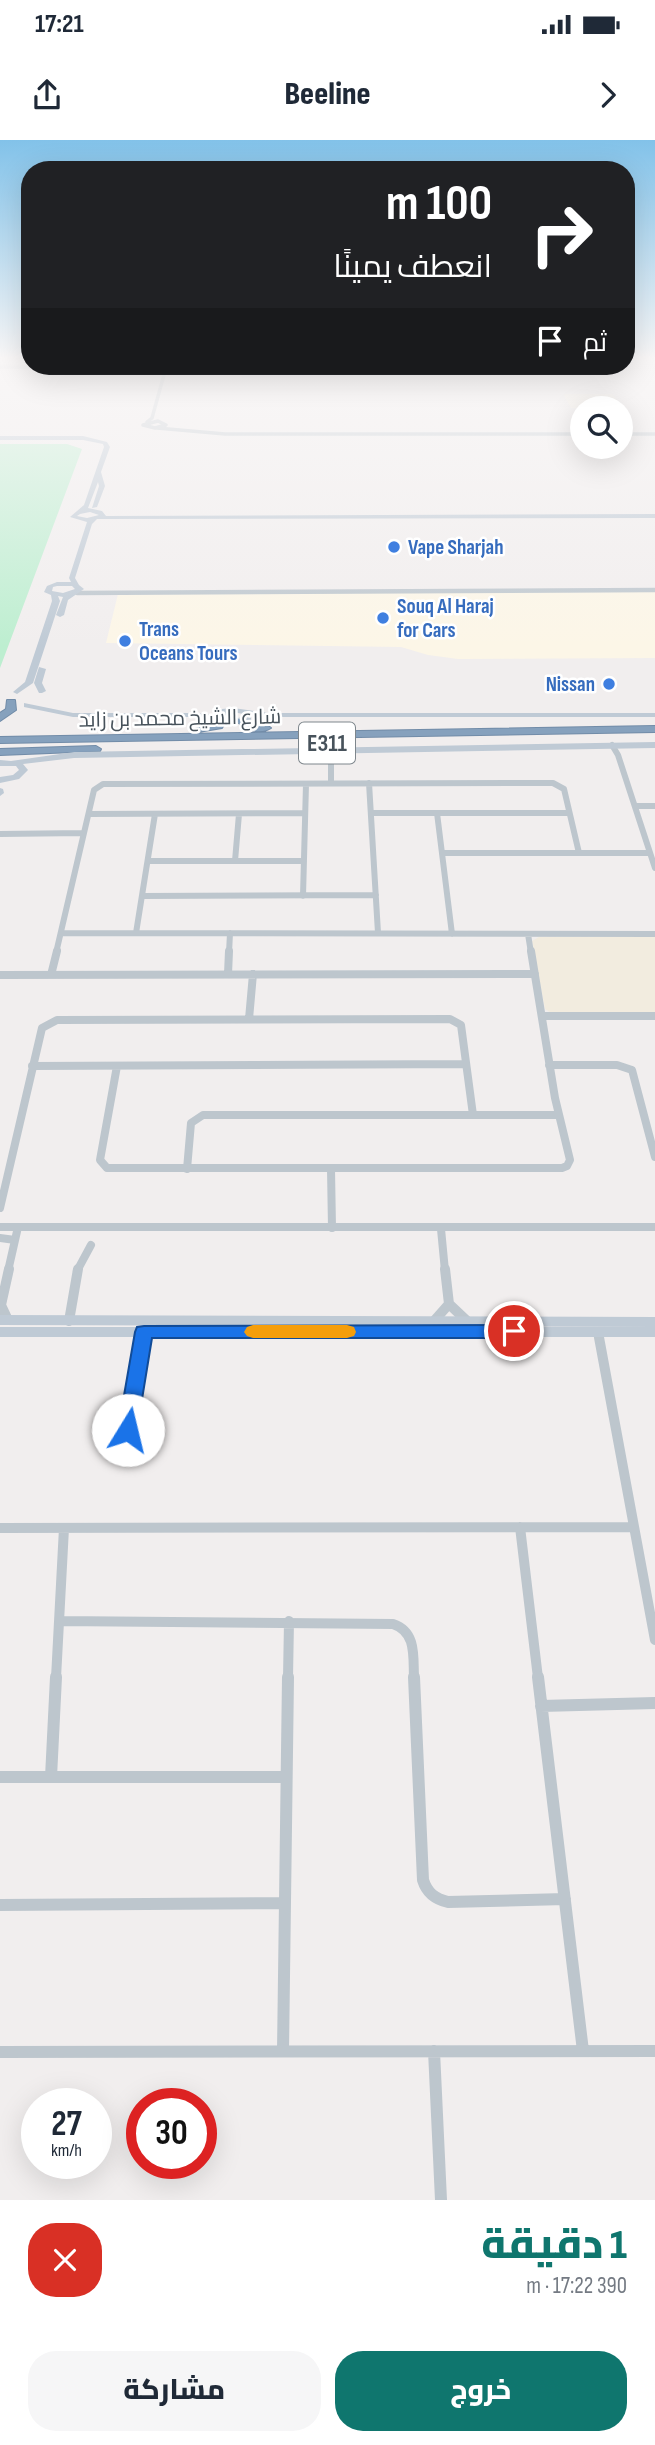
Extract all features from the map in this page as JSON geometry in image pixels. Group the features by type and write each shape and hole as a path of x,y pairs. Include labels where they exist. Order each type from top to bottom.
{"highway":[{"path":"0,718 11,710 14,697"},
{"path":"104,732 209,728 221,724 223,716"},
{"path":"244,717 253,728 395,732"},
{"name":"شارع الشيخ محمد بن زايد","path":"0,740 655,729"},
{"path":"0,730 329,734"},
{"name":"شارع الشيخ محمد بن زايد","path":"0,750 655,738"}],"street":[{"path":"105,454 88,506 74,515 81,525 64,577 47,590 54,594 76,589 655,588"},
{"path":"99,471 103,483 94,507 99,515"},
{"path":"81,511 99,515"},
{"path":"76,589 72,578 89,523 99,515"},
{"path":"78,519 99,515 655,515"},
{"path":"57,584 76,589"},
{"path":"55,711 44,695 39,680 65,599 76,589"},
{"path":"14,697 30,680 56,601 54,594"},
{"path":"14,697 44,695"},
{"path":"27,705 44,695"},
{"path":"14,697 27,705 73,715 655,715"},
{"path":"0,763 48,760 74,755 616,748 655,745"},
{"path":"616,748 655,868"},
{"path":"331,750 331,783"},
{"path":"0,780 19,775 48,760"},
{"path":"0,793 19,775 21,766 14,763"},
{"path":"303,896 306,783"},
{"path":"369,783 378,933"},
{"path":"51,975 94,789 107,784 553,783 563,788 579,853"},
{"path":"636,806 655,806"},
{"path":"89,814 305,813"},
{"path":"371,813 569,813"},
{"path":"437,813 452,933"},
{"path":"136,933 155,814"},
{"path":"234,861 239,814"},
{"path":"0,834 85,833"},
{"path":"442,853 650,853"},
{"path":"148,861 304,861"},
{"path":"142,896 376,895"},
{"path":"61,933 655,933"},
{"path":"228,975 230,933"},
{"path":"117,1066 100,1164 110,1168 562,1168 569,1164 569,1160 558,1115 528,934"},
{"path":"249,1019 253,974"},
{"path":"0,975 535,974"},
{"path":"543,1016 655,1016"},
{"path":"0,1208 42,1028 57,1020 450,1018 461,1026 473,1115"},
{"path":"32,1066 466,1064"},
{"path":"549,1065 617,1065 632,1070 655,1157"},
{"path":"187,1169 191,1124 203,1115 558,1115"},
{"path":"331,1169 331,1228"},
{"path":"0,1227 655,1227"},
{"path":"18,1227 1,1305 3,1324 144,1332 655,1332"},
{"path":"441,1229 449,1304 467,1321"},
{"path":"0,1238 15,1240"},
{"path":"72,1327 75,1274 91,1245"},
{"path":"434,1321 449,1304"},
{"path":"72,1327 126,1322 655,1322"},
{"path":"128,1430 144,1332"},
{"path":"598,1332 655,1640"},
{"path":"520,1527 583,2051"},
{"path":"0,1528 634,1527"},
{"path":"51,1777 64,1528"},
{"path":"59,1621 394,1623 411,1637 423,1880 431,1895 448,1902 565,1899"},
{"path":"283,2051 289,1621"},
{"path":"541,1706 655,1703"},
{"path":"0,1777 285,1777"},
{"path":"0,1905 283,1903"},
{"path":"434,2051 441,2200"},
{"path":"0,2052 655,2051"}],"shaded area":[{"name":"Souq Al Haraj for Cars","path":"655,592 655,658 458,659 428,655 401,647 106,643 118,594"}],"green space":[{"path":"0,454 80,454 0,668"}],"sand":[{"path":"539,937 655,937 655,1014 553,1014 545,1009 532,941"}],"slow traffic":[{"path":"253,1332 347,1332"}],"place":[{"name":"Vape Sharjah","path":"394,547"},
{"name":"Souq Al Haraj for Cars","path":"383,618"},
{"name":"Trans Oceans Tours","path":"125,641"},
{"name":"Nissan","path":"609,684"}],"route":[{"path":"128,1430 144,1332 514,1331"}]}
